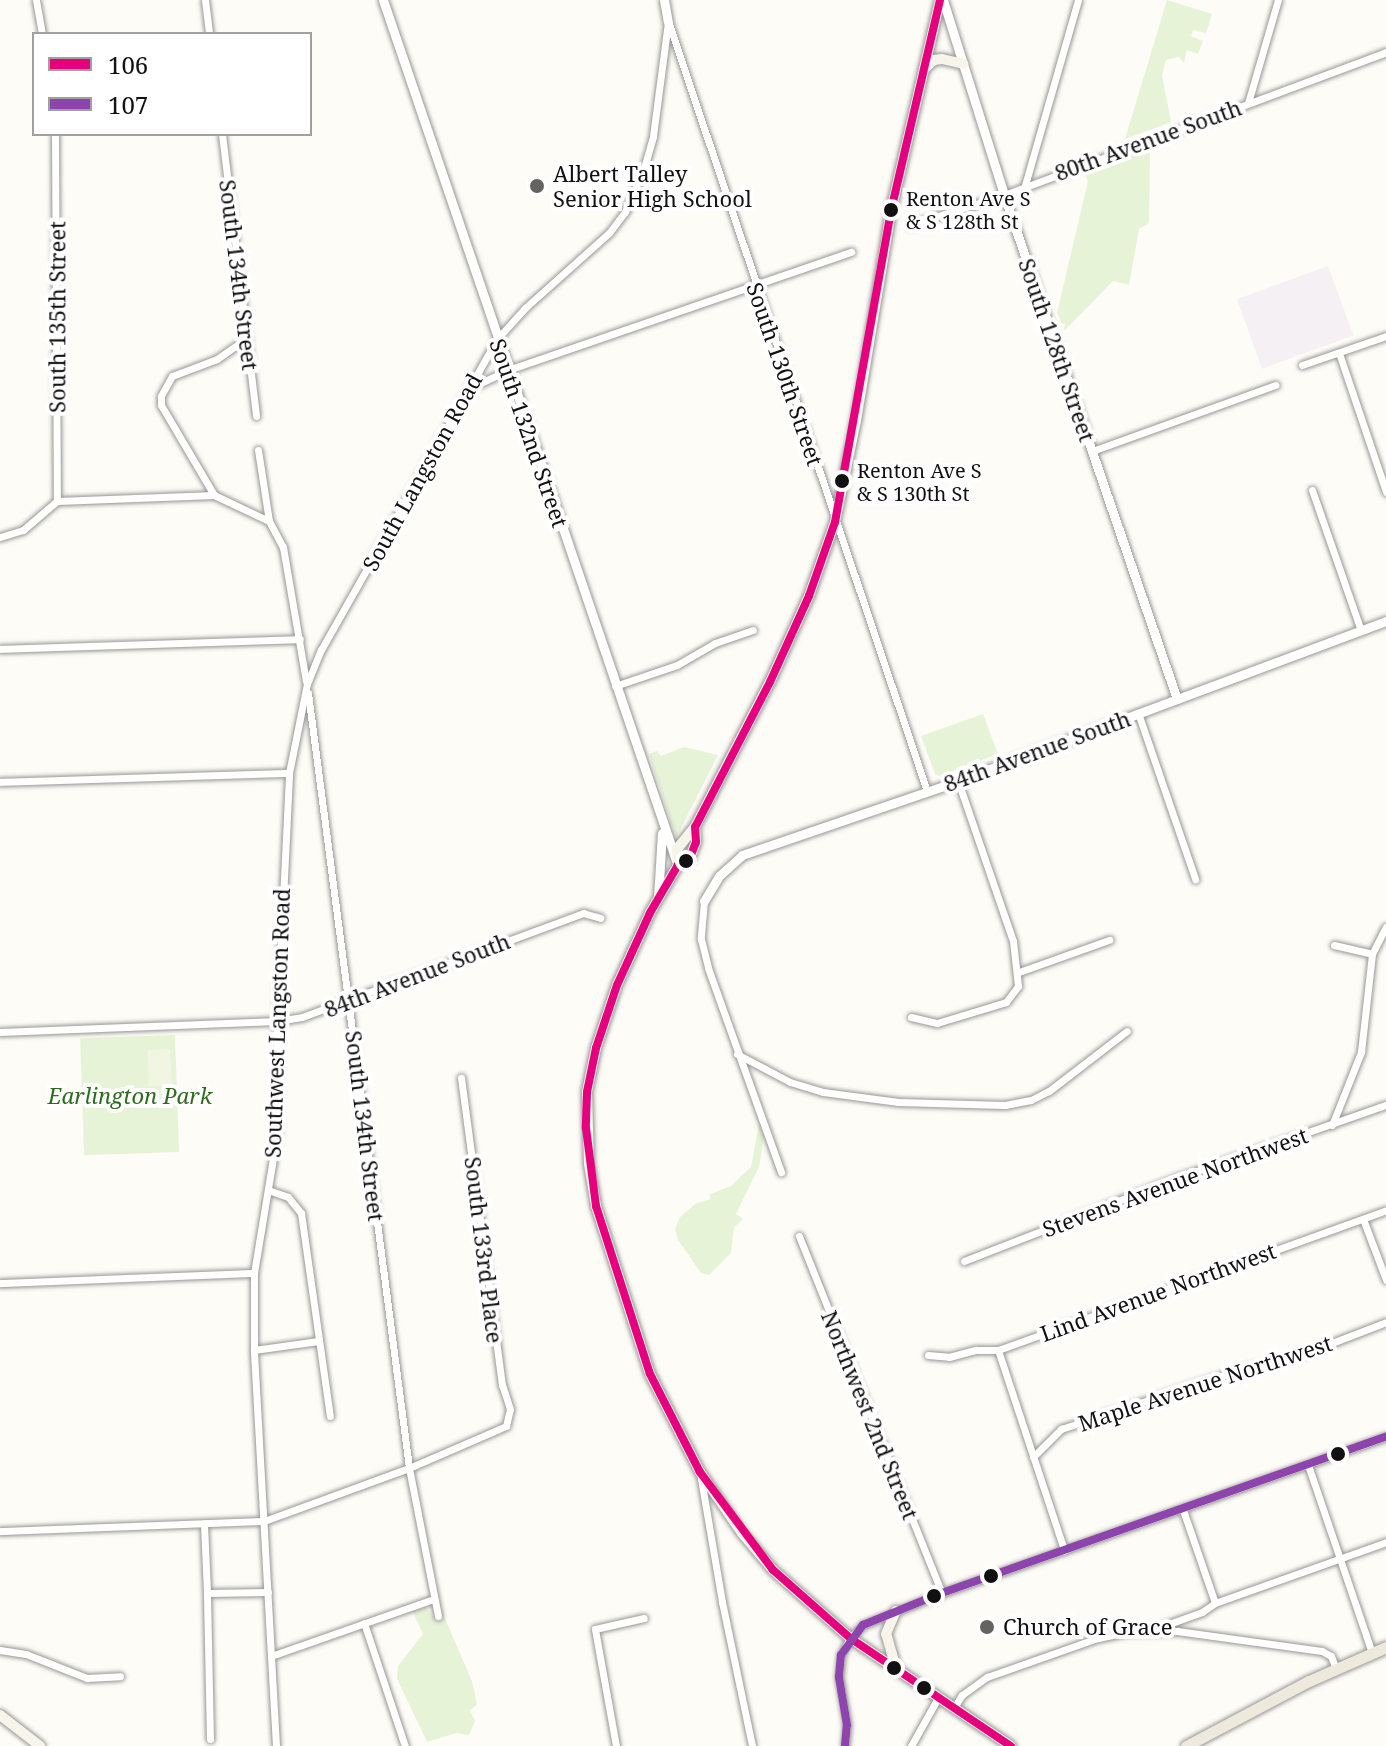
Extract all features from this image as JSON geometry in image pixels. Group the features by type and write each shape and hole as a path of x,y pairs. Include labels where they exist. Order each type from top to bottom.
{"main road":[{"path":"941,0 891,211 850,454 835,522 809,596 770,682 695,827 677,849 678,865 617,985 596,1048 587,1092 589,1164 610,1256 650,1374 700,1472 742,1533 773,1570 850,1638 1011,1746"},
{"path":"924,69 934,60 963,64"},
{"path":"896,1611 886,1634 896,1668"},
{"path":"1186,1746 1336,1669 1386,1647"},
{"path":"0,1715 40,1746"}],"street":[{"path":"36,0 42,32"},
{"path":"205,0 209,32"},
{"name":"South 132nd Street","path":"383,0 662,826 678,865"},
{"name":"South 130th Street","path":"664,0 668,22 755,286 927,791"},
{"name":"South 128th Street","path":"941,0 1004,195 1177,699"},
{"path":"1025,185 1078,0"},
{"path":"1248,103 1278,0"},
{"name":"South Langston Road","path":"307,684 321,650 497,339 609,233 625,212 644,168 653,136 668,22"},
{"name":"80th Avenue South","path":"910,225 1004,195 1386,52"},
{"name":"South 135th Street","path":"55,136 57,501"},
{"name":"South 134th Street","path":"222,136 256,416"},
{"path":"469,389 508,370 851,252"},
{"path":"1302,365 1386,336"},
{"path":"214,495 163,415 161,396 172,376 217,359 247,338"},
{"path":"1339,353 1385,486"},
{"path":"1092,451 1275,385"},
{"name":"South 134th Street","path":"258,450 269,521 283,547 307,684 322,822 349,997 409,1468 438,1616"},
{"path":"1312,490 1361,631"},
{"path":"0,537 23,530 57,501 214,495 269,521"},
{"name":"84th Avenue South","path":"704,901 719,876 742,855 958,781 1386,621"},
{"path":"615,686 677,665 715,643 753,630"},
{"path":"0,649 300,639"},
{"name":"Southwest Langston Road","path":"276,1746 254,1350 254,1273 279,1101 277,1021 289,773 307,684"},
{"path":"1138,713 1195,879"},
{"path":"0,782 289,773"},
{"path":"911,1017 937,1023 1006,1002 1015,994 1019,972 1013,941 958,781"},
{"path":"658,901 662,826"},
{"path":"704,901 701,939 737,1054 781,1172"},
{"name":"84th Avenue South","path":"0,1032 277,1021 325,1010 349,997 583,913 600,918"},
{"path":"1332,1125 1361,1052 1372,954 1386,927"},
{"path":"1019,972 1109,940"},
{"path":"1334,945 1372,954"},
{"path":"737,1054 790,1082 823,1092 898,1102 1005,1105 1031,1100 1049,1091 1127,1031"},
{"name":"South 133rd Place","path":"409,1468 502,1429 509,1421 461,1078"},
{"name":"Stevens Avenue Northwest","path":"964,1261 1177,1178 1386,1105"},
{"path":"268,1190 297,1203 301,1213 330,1416"},
{"name":"Lind Avenue Northwest","path":"928,1355 949,1357 976,1350 998,1350 1386,1210"},
{"path":"1363,1219 1386,1280"},
{"name":"Northwest 2nd Street","path":"799,1236 942,1593"},
{"path":"0,1283 254,1273"},
{"name":"Maple Avenue Northwest","path":"1033,1457 1061,1429 1230,1373 1298,1356 1386,1322"},
{"path":"254,1350 318,1341"},
{"path":"998,1350 1064,1550"},
{"path":"845,1746 847,1725 839,1677 841,1655 850,1638 863,1625 942,1593 1386,1437"},
{"path":"1308,1465 1372,1653"},
{"path":"0,1531 264,1521 409,1468"},
{"path":"700,1472 722,1602 752,1746"},
{"path":"1183,1510 1215,1603"},
{"path":"204,1524 210,1739"},
{"path":"955,1706 962,1695 987,1677 1098,1638 1153,1631 1202,1612 1215,1603 1386,1542"},
{"path":"207,1593 268,1592"},
{"path":"271,1656 434,1599"},
{"path":"616,1746 595,1629 644,1618"},
{"path":"364,1623 405,1746"},
{"path":"1153,1631 1322,1651 1331,1656 1336,1669"},
{"path":"0,1650 26,1654 87,1678 120,1676"},
{"path":"911,1746 939,1696"}],"shaded area":[{"path":"1328,266 1353,336 1262,369 1237,299"}],"green space":[{"path":"1167,0 1212,14 1206,33 1193,30 1191,36 1203,41 1198,54 1187,50 1184,63 1179,57 1166,60 1162,75 1171,122 1125,139"},
{"path":"1146,149 1150,153 1149,223 1139,229 1129,285 1113,281 1065,330 1057,313 1088,181 1082,170"},
{"path":"983,714 998,754 939,776 935,774 921,736"},
{"path":"684,747 718,755 676,838 649,754 657,751 661,756"},
{"name":"Earlington Park","path":"175,1035 179,1152 84,1155 80,1038"},
{"path":"170,1049 172,1085 149,1086 147,1050"},
{"path":"759,1124 764,1135 759,1167 736,1214 743,1219 734,1227 731,1253 709,1275 701,1273 678,1240 675,1229 680,1217 695,1204 731,1186 751,1167"},
{"path":"426,1608 434,1617 443,1614 472,1681 477,1705 470,1710 475,1721 469,1735 456,1733 427,1742 397,1679 398,1666 423,1634 413,1612"}],"transit line":[{"name":"106","path":"940,0 891,211 835,522 809,596 770,682 695,827 696,842 690,858 678,865 650,913 617,985 596,1048 587,1092 586,1128 596,1206 650,1374 700,1472 773,1570 850,1638 1011,1746"},
{"name":"107","path":"845,1746 847,1725 839,1677 841,1655 863,1625 942,1593 1386,1437"}],"place":[{"name":"Albert Talley Senior High School","path":"537,186"},
{"name":"Renton Ave S & S 128th St","path":"891,210"},
{"name":"Renton Ave S & S 130th St","path":"842,481"},
{"name":"Church of Grace","path":"987,1627"}]}
